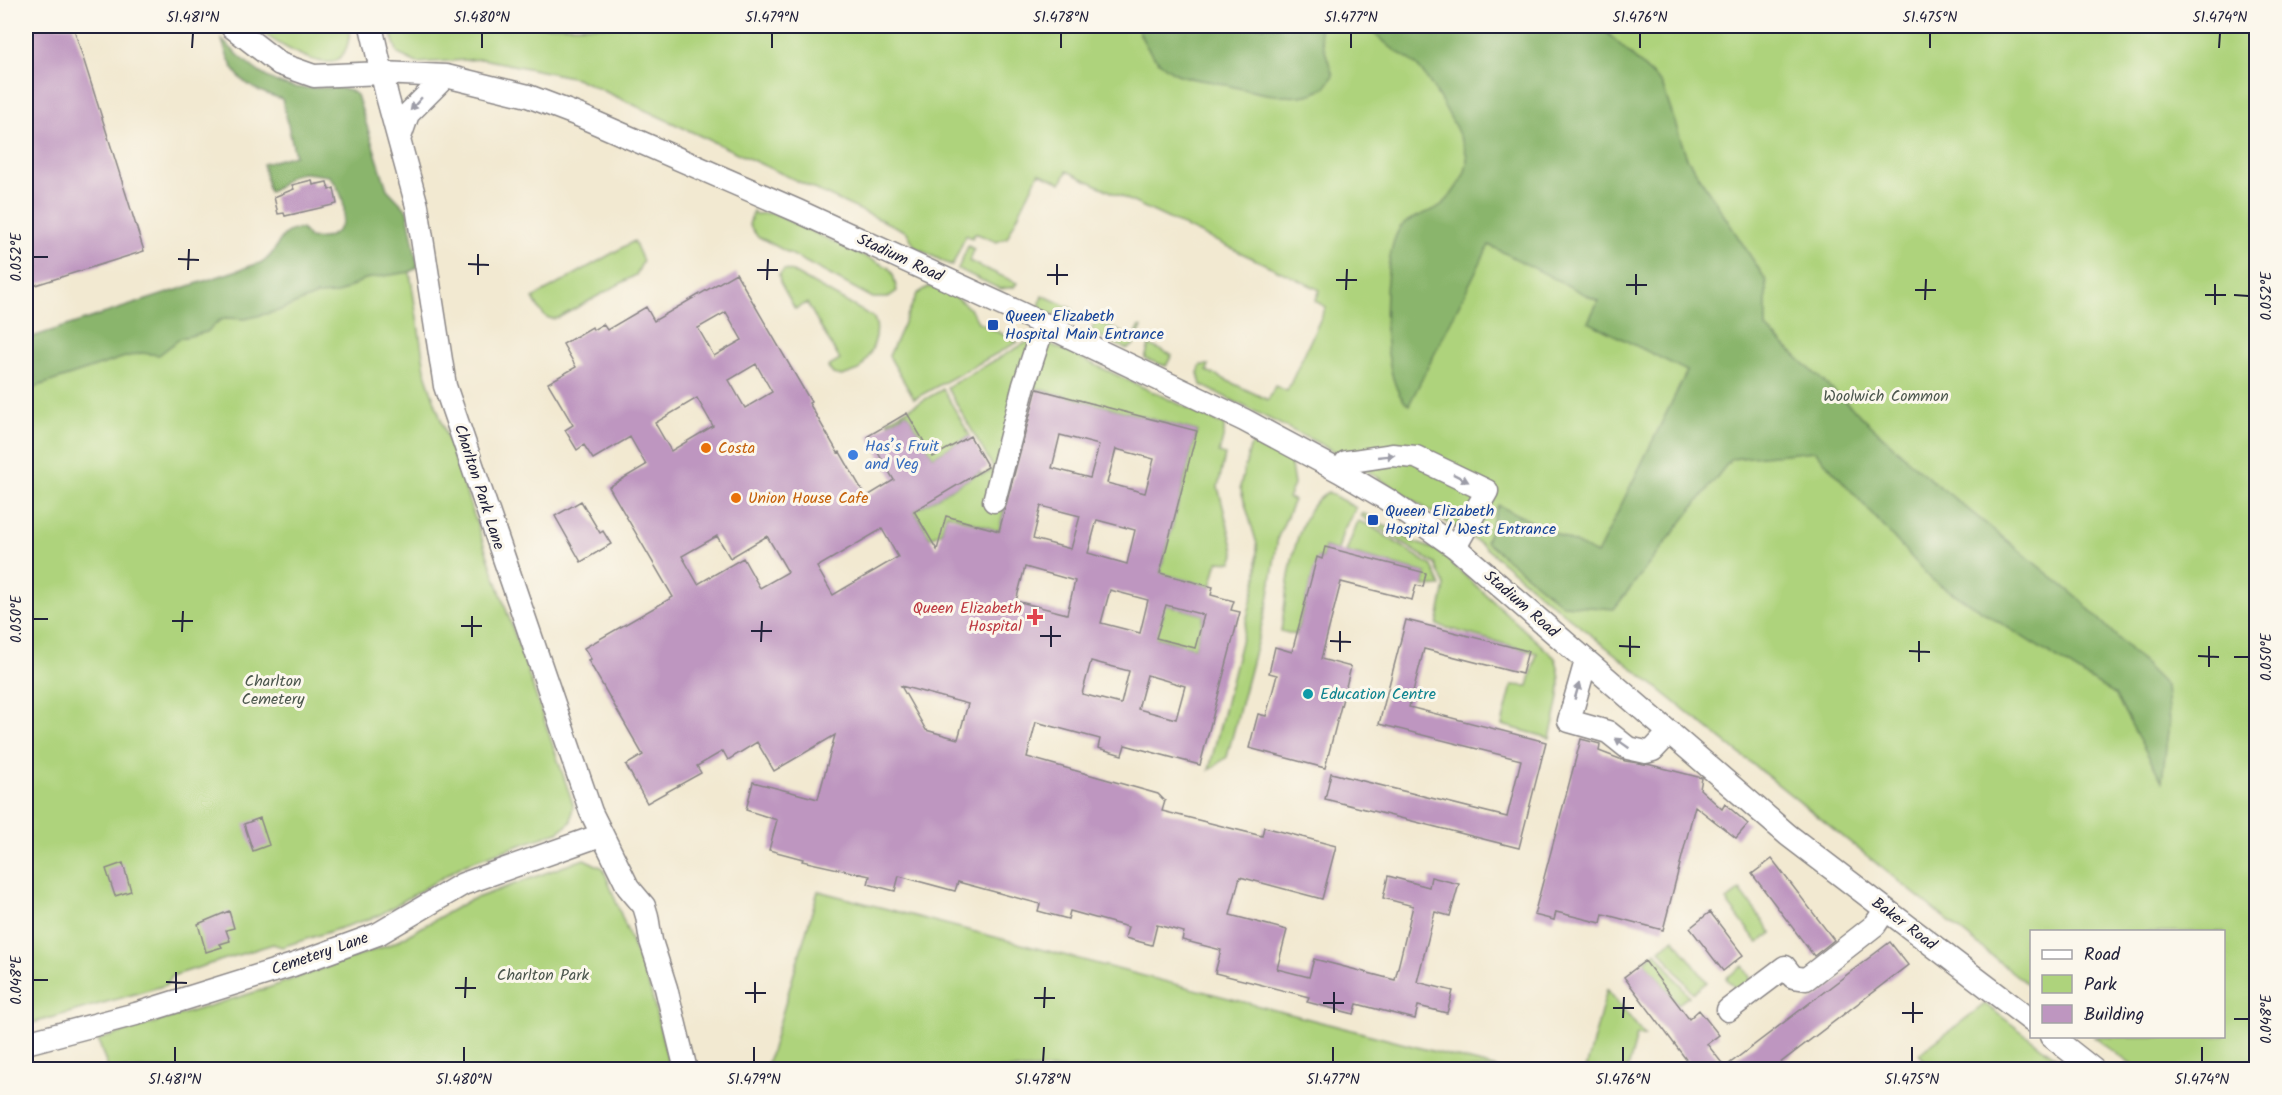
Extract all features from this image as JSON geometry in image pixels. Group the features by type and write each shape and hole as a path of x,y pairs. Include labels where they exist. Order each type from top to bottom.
{"street":[{"name":"Stadium Road","path":"231,26 265,54 290,69 327,77 382,73 446,76 528,96 578,115 798,211 1044,324 1244,420 1388,500 1455,547 1776,825"},
{"name":"Charlton Park Lane","path":"371,26 417,206 445,386 512,586 601,835 628,887 644,906 651,941 666,988 686,1070"},
{"path":"399,140 408,114 446,76"},
{"path":"994,501 1024,385 1044,324"},
{"path":"1341,472 1346,462 1392,455 1416,457 1487,491 1455,547"},
{"path":"1586,661 1569,721 1608,732 1628,748 1646,752 1653,750 1670,732"},
{"name":"Baker Road","path":"1776,825 2030,1021"},
{"name":"Cemetery Lane","path":"26,1043 136,1014 293,965 378,934 463,884 601,835"},
{"path":"1728,1010 1785,967 1793,977 1806,979 1875,925 1886,910"},
{"path":"2054,1038 2094,1070"}],"green space":[{"path":"254,26 351,26 351,28 347,47 342,55 335,61 327,62 305,57 270,38"},
{"name":"Woolwich Common","path":"388,26 2256,26 2256,1069 2137,1069 2095,1038 2225,1038 2225,930 2030,930 2030,986 1536,591 1481,544 1372,474 1322,445 1201,385 1198,373 1201,365 1209,365 1207,371 1268,400 1275,386 1287,391 1326,307 1315,301 1320,290 1067,171 1061,183 1039,173 1007,238 997,242 975,233 972,238 966,235 952,266 915,247 907,232 576,78 483,59 417,63 398,54"},
{"path":"1137,26 1320,26 1320,35 1333,75 1325,87 1314,93 1282,96 1178,75 1155,58 1146,46"},
{"path":"1366,26 1600,26 1662,84 1687,158 1766,280 1766,328 1918,469 2078,598 2166,686 2169,723 2162,781 2115,695 1932,580 1815,451 1731,459 1614,609 1563,605 1486,542 1498,505 1597,554 1687,371 1588,322 1598,301 1489,245 1409,405 1399,393 1387,349 1386,294 1392,247 1402,225 1435,209 1447,200 1463,176 1467,160 1455,126 1422,72 1408,58 1394,50"},
{"path":"222,40 255,69 273,80 294,87 343,89 357,95 387,189 407,210 418,267 410,272 365,279 337,294 317,295 278,311 245,319 226,318 207,332 181,338 159,355 141,353 122,358 38,386 26,393 26,339 263,262 274,252 283,236 293,230 302,229 309,238 323,238 340,228 344,208 342,197 329,176 307,173 292,175 269,192 263,164 295,155 282,99 258,90 242,80 231,64"},
{"path":"753,211 755,214 772,213 888,267 893,274 897,291 887,298 873,298 757,236 749,225"},
{"path":"634,241 643,261 636,275 558,318 549,318 542,314 533,298"},
{"path":"968,246 974,249 969,261 1017,283 1014,287 1000,289 958,269"},
{"name":"Charlton Cemetery","path":"407,253 426,376 573,804 571,822 558,832 465,864 378,916 282,947 273,944 172,976 166,985 26,1025 26,390"},
{"path":"784,270 791,271 873,317 876,323 876,337 871,351 859,370 842,376 833,374 828,367 840,360 807,303 795,309 780,282 779,275"},
{"path":"928,287 951,294 970,310 978,322 1018,342 914,399 889,356 917,294"},
{"path":"1042,295 1073,309 1068,320 1039,308"},
{"path":"1095,320 1134,338 1140,326 1142,327 1133,346 1126,349 1091,332"},
{"path":"1031,340 990,503 1005,506 999,531 947,514 941,533 930,538 914,511 980,472 982,475 994,469 947,387"},
{"path":"1046,342 1224,425 1219,453 1225,455 1218,487 1235,555 1232,562 1218,561 1211,587 1160,573 1197,431 1028,386"},
{"path":"1149,345 1172,355 1166,366 1145,359"},
{"path":"943,389 970,436 933,457 907,413 889,423 887,421"},
{"path":"1257,442 1290,459 1294,485 1288,498 1294,500 1278,537 1268,601 1227,757 1209,770 1257,578 1257,544 1240,487 1250,447"},
{"path":"1328,492 1356,508 1343,531 1337,555 1336,550 1325,547 1322,559 1318,557 1296,635 1281,631 1293,554 1299,534 1306,516 1316,502"},
{"path":"1363,513 1413,542 1437,550 1555,658 1560,688 1550,738 1502,725 1512,685 1528,686 1537,653 1437,625 1445,586 1435,564 1361,516"},
{"path":"1358,521 1369,525 1432,566 1441,586 1423,587 1426,573 1346,552"},
{"path":"1163,604 1204,615 1195,648 1154,637 1163,616"},
{"name":"Charlton Park","path":"584,859 603,868 651,992 670,1069 108,1069 98,1040 265,989 394,943 468,901"},
{"path":"1740,890 1772,933 1758,943 1726,901"},
{"path":"818,891 1501,1069 766,1069"},
{"path":"1674,939 1707,982 1693,993 1660,950"},
{"path":"1656,952 1689,996 1678,1004 1645,961"},
{"path":"1743,966 1751,979 1737,990 1726,978"},
{"path":"1607,989 1645,1036 1637,1035 1628,1069 1586,1069"},
{"path":"1985,1004 2071,1069 1932,1069 1919,1054"}],"building":[{"path":"26,26 73,26 144,251 26,288"},
{"path":"312,180 313,185 327,182 329,190 334,188 337,204 285,216 284,213 278,214 274,197 294,189 292,185"},
{"path":"736,273 838,453 840,452 866,497 894,480 868,436 907,413 933,457 970,436 988,467 914,511 937,550 946,516 999,531 1037,389 1197,431 1160,573 1213,587 1211,595 1234,601 1231,610 1240,612 1200,765 1125,745 1122,755 1098,748 1100,739 1036,722 1027,757 1158,794 1165,801 1162,811 1262,836 1264,827 1336,846 1322,899 1240,877 1230,915 1287,930 1277,969 1309,977 1314,959 1395,980 1413,906 1383,898 1388,876 1429,887 1431,877 1459,884 1450,916 1435,912 1417,982 1453,991 1447,1013 1418,1006 1415,1019 1357,1004 1354,1014 1307,1002 1309,997 1215,973 1221,950 1182,940 1184,932 1157,925 1152,945 1125,938 1128,927 1070,911 1068,919 1038,911 1040,904 958,882 955,891 899,876 895,891 868,884 870,876 802,861 803,859 769,850 777,820 746,810 753,782 818,799 835,735 774,771 757,742 728,760 723,751 697,766 701,773 647,803 626,765 643,755 588,660 591,659 584,648 673,597 609,487 646,465 630,437 593,459 584,445 577,450 565,430 573,425 548,383 576,367 563,344 592,327 593,330 603,324 607,330 646,307 654,321","holes":["726,312 742,340 714,356 698,328","756,364 772,392 745,408 729,380","697,398 713,426 671,451 655,423","1060,435 1099,445 1090,478 1052,468","1116,449 1154,459 1145,493 1107,483","1041,506 1080,516 1071,549 1033,539","1097,520 1135,530 1127,564 1088,553","882,529 898,557 833,595 817,567","717,536 730,558 767,536 788,572 760,588 743,558 698,584 682,556","1025,567 1075,581 1067,614 1016,601","1110,590 1148,600 1140,633 1101,623","1166,605 1204,615 1195,648 1156,638","1091,661 1129,671 1121,704 1082,694","1147,675 1185,686 1176,719 1138,709","901,686 968,704 958,739 926,730"]},
{"path":"581,501 600,533 603,531 611,544 581,562 555,516"},
{"path":"1325,547 1426,573 1423,587 1416,585 1412,600 1341,582 1321,659 1351,667 1325,768 1249,748 1258,714 1266,716 1277,675 1269,673 1275,647 1292,652 1317,557 1322,559"},
{"path":"1406,620 1528,651 1522,674 1424,649 1409,707 1546,742 1519,848 1325,799 1331,773 1507,817 1521,760 1379,724"},
{"path":"1581,739 1600,744 1599,751 1625,761 1702,778 1700,789 1722,809 1725,804 1748,824 1736,838 1695,806 1663,930 1603,914 1601,923 1556,912 1554,920 1534,915"},
{"path":"260,818 269,845 253,851 244,824"},
{"path":"1772,859 1834,940 1814,956 1752,874"},
{"path":"123,863 131,891 115,896 106,869"},
{"path":"229,911 234,928 226,930 230,941 220,944 222,947 206,952 198,924"},
{"path":"1710,912 1743,955 1723,971 1690,928"},
{"path":"1890,942 1908,965 1771,1070 1694,1070 1624,977 1645,961 1689,1019 1699,1010 1719,1035 1707,1044 1725,1067"}],"place":[{"name":"Queen Elizabeth Hospital Main Entrance","path":"993,325"},
{"name":"Costa","path":"706,448"},
{"name":"Has’s Fruit and Veg","path":"853,455"},
{"name":"Union House Cafe","path":"736,498"},
{"name":"Queen Elizabeth Hospital / West Entrance","path":"1373,520"},
{"name":"Queen Elizabeth Hospital","path":"1035,617"},
{"name":"Education Centre","path":"1308,694"}]}
